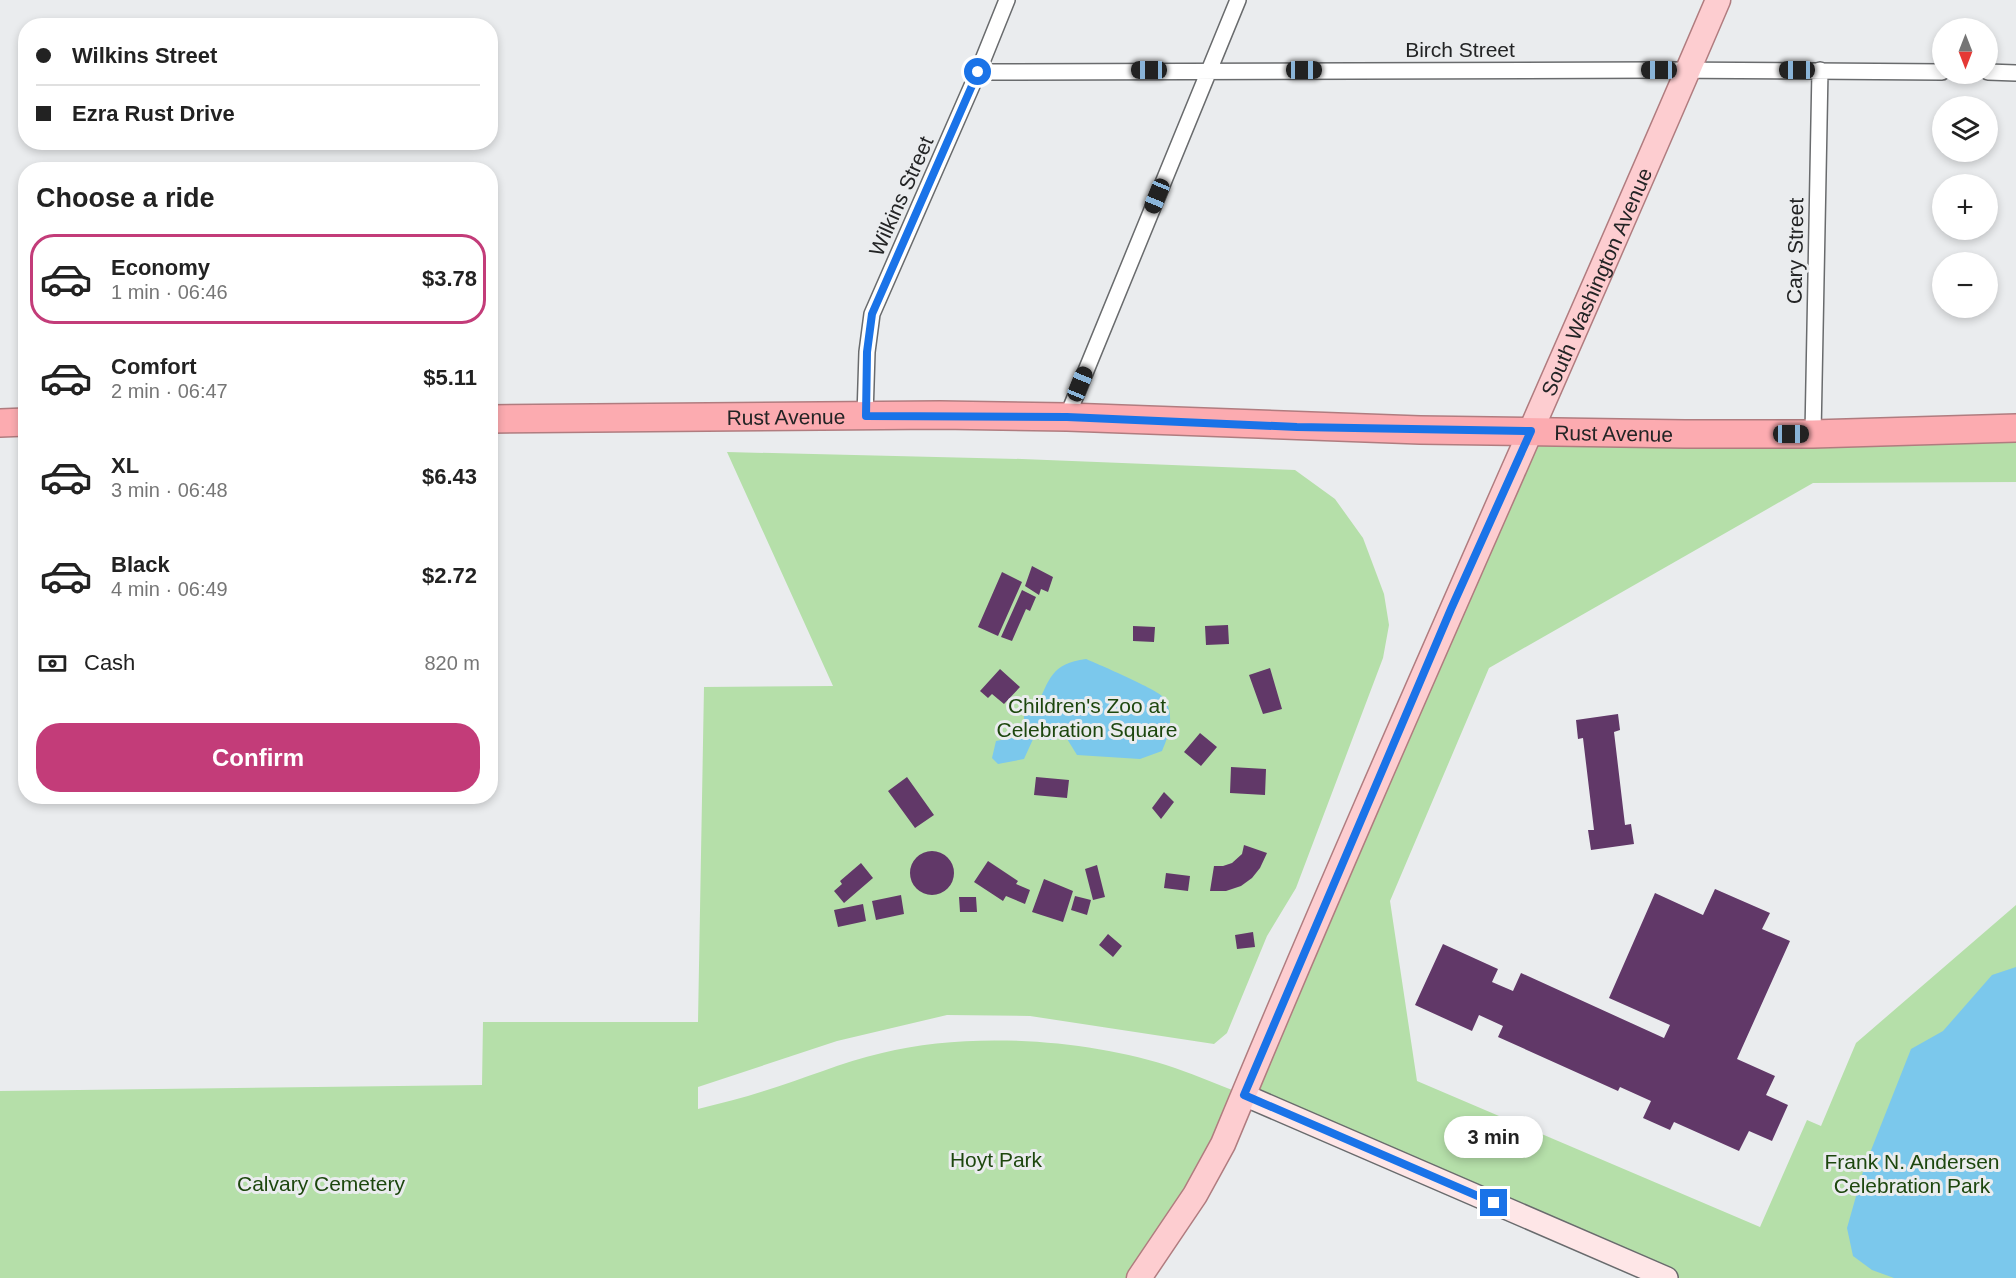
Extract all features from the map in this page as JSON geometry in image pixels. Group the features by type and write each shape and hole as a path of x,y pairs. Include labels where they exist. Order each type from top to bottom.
{"highway":[{"name":"Rust Avenue","path":"498,419 1067,417 1297,427 1813,434 2016,428"},
{"path":"0,423 18,422"}],"main road":[{"name":"South Washington Avenue","path":"1139,1278 1196,1196 1223,1144 1451,609 1718,0"},
{"path":"1244,1095 1667,1278"}],"street":[{"name":"Wilkins Street","path":"866,416 867,352 872,314 1007,0"},
{"path":"1067,417 1238,0"},
{"name":"Birch Street","path":"978,72 1209,70 1932,72"},
{"name":"Cary Street","path":"1813,434 1820,70"},
{"path":"1998,72 2016,73"}],"green space":[{"path":"2016,428 2016,482 1813,483 1489,668 1390,901 1417,1081 1760,1227 1807,1120 1821,1126 1856,1043 2016,905 2016,1278 1667,1278 1244,1095 1139,1278 0,1278 0,1091 482,1085 483,1022 698,1022 704,687 833,686 727,452 1022,459 1295,470 1335,499 1363,538 1384,594 1389,625 1383,658 1296,888 1267,936 1227,1033 1214,1044 1030,1016 947,1015 837,1041 698,1087 698,1109 756,1094 882,1053 916,1046 991,1040 1029,1041 1105,1050 1175,1068 1243,1094 1531,431"}],"water":[{"path":"1086,659 1140,683 1163,697 1169,710 1170,723 1162,751 1140,759 1077,755 1064,734 1051,740 1034,737 1024,759 998,764 992,758 996,741 1017,737 1024,727 1024,713 1036,708 1049,681 1058,669 1074,661"},
{"path":"2016,967 2016,1278 1894,1278 1872,1270 1853,1256 1847,1228 1864,1168 1911,1049 1943,1031 1992,975"}],"building":[{"path":"1032,566 1053,577 1048,592 1041,589 1039,595 1025,586"},
{"path":"1002,572 1022,582 998,636 978,627"},
{"path":"1022,590 1036,597 1030,611 1026,609 1012,641 1001,637"},
{"path":"1228,625 1229,644 1206,645 1205,626"},
{"path":"1133,626 1155,627 1154,642 1133,641"},
{"path":"1270,668 1282,709 1263,714 1249,675"},
{"path":"1000,669 1020,687 1004,704 992,694 988,698 980,691"},
{"path":"1618,714 1620,730 1614,732 1625,825 1631,824 1634,844 1591,850 1588,830 1594,830 1583,738 1578,739 1576,720"},
{"path":"1200,733 1217,747 1201,766 1184,752"},
{"path":"1231,767 1266,769 1265,795 1230,793"},
{"path":"907,777 934,815 915,828 888,791"},
{"path":"1036,777 1069,780 1067,798 1034,795"},
{"path":"1164,792 1174,802 1161,819 1152,808"},
{"path":"1244,845 1267,853 1260,868 1241,886 1226,891 1210,891 1214,866 1232,863 1242,854"},
{"path":"932,851 948,857 954,873 948,889 932,895 916,889 910,873 916,857"},
{"path":"988,861 1018,881 1016,884 1030,890 1025,904 1006,896 1003,901 974,882"},
{"path":"861,863 873,878 844,903 834,891 842,884 840,881"},
{"path":"1097,865 1105,897 1093,900 1085,869"},
{"path":"1166,873 1190,876 1188,891 1164,888"},
{"path":"1044,879 1073,891 1063,922 1032,912"},
{"path":"1715,889 1770,913 1762,929 1790,941 1737,1059 1775,1076 1766,1095 1788,1105 1772,1141 1749,1131 1739,1151 1674,1122 1670,1130 1643,1118 1651,1101 1620,1087 1618,1091 1498,1037 1503,1026 1479,1015 1472,1031 1415,1005 1443,944 1498,969 1492,982 1513,991 1521,973 1664,1038 1670,1025 1609,998 1655,893 1703,915"},
{"path":"901,895 904,914 876,920 872,901"},
{"path":"1075,896 1091,900 1087,915 1071,910"},
{"path":"959,897 976,897 977,912 960,912"},
{"path":"863,904 866,921 838,927 834,910"},
{"path":"1253,932 1255,947 1237,949 1235,935"},
{"path":"1108,934 1122,946 1113,957 1099,945"}],"route":[{"path":"978,72 872,314 867,352 866,416 1067,417 1297,427 1531,431 1451,609 1244,1095 1494,1203"}],"park label":[{"name":"Children's Zoo at Celebration Square","path":"1087,717"},
{"name":"Hoyt Park","path":"996,1159"},
{"name":"Frank N. Andersen Celebration Park","path":"1912,1173"},
{"name":"Calvary Cemetery","path":"321,1183"}]}
